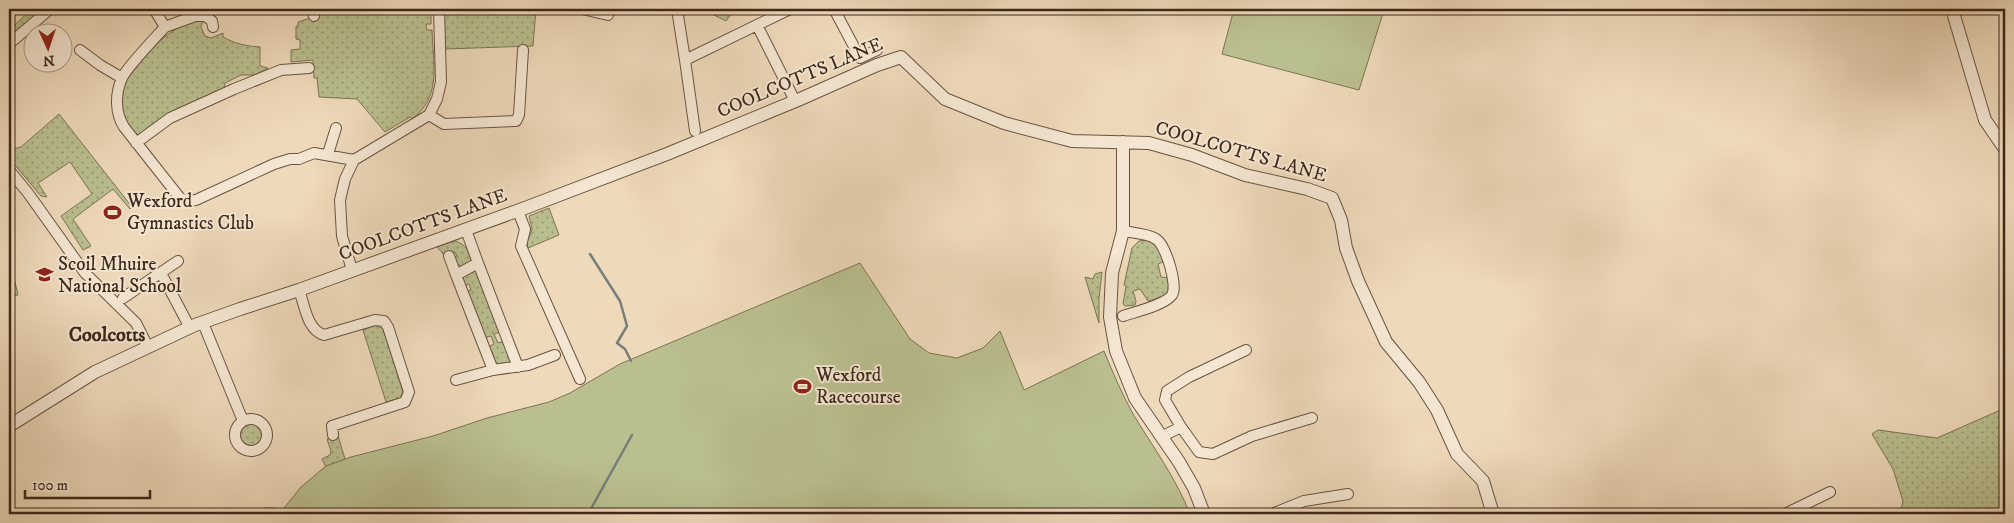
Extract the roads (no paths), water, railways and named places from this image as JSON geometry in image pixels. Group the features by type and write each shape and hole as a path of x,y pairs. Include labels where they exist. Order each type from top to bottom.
{"street":[{"path":"9,44 50,9"},
{"path":"154,9 165,27"},
{"path":"352,270 342,236 340,200 344,179 354,160 429,116 437,99 441,82 438,9"},
{"path":"582,9 608,15"},
{"path":"677,9 695,131"},
{"path":"685,60 790,9"},
{"path":"834,9 860,58 877,50"},
{"path":"1952,9 1985,120 2005,149"},
{"path":"213,27 212,21 205,16 195,16 165,27 122,78 117,98 118,118 180,198 188,201 196,200 274,164 290,159 299,159 314,153 354,160"},
{"path":"757,25 795,102"},
{"path":"80,50 122,78"},
{"path":"429,116 444,124 516,121 519,115 523,50"},
{"name":"COOLCOTTS LANE","path":"9,426 95,372 190,328 518,211 666,154 795,102 870,68 901,57 944,98 1004,124 1072,141 1149,143 1192,155 1245,175 1307,189 1332,198 1342,220 1346,248 1358,281 1386,342 1419,382 1437,410 1457,454 1483,480 1493,514"},
{"path":"136,143 170,118 234,89 281,70 309,68"},
{"path":"328,154 336,128"},
{"path":"1123,142 1123,231 1112,273 1110,317 1116,351 1135,398 1180,462 1194,488 1204,514"},
{"path":"9,170 85,272 136,323 148,346"},
{"path":"518,211 525,230 521,246 580,379"},
{"path":"466,230 518,367"},
{"path":"1123,231 1157,239 1164,246 1175,288 1172,296 1164,302 1123,316"},
{"path":"449,256 494,370"},
{"path":"123,298 178,261"},
{"path":"456,275 478,263"},
{"path":"161,273 190,328"},
{"path":"299,290 312,328 324,336 375,320 384,321 388,327 409,392 405,402 332,426 333,435"},
{"path":"203,323 242,421"},
{"path":"1246,350 1190,377 1167,391 1165,400 1199,452 1213,454 1252,436 1312,418"},
{"path":"456,380 494,370 518,367 555,355"},
{"path":"1161,437 1181,427"},
{"path":"1785,514 1830,492"},
{"path":"1272,514 1304,501 1348,494"}],"waterway":[{"path":"590,254 620,301 627,326 617,343 625,349 631,361"},
{"path":"588,514 632,435"}],"place":[{"name":"Wexford Gymnastics Club","path":"113,212"},
{"name":"Scoil Mhuire National School","path":"44,275"},
{"name":"Wexford Racecourse","path":"802,386"}],"district":[{"name":"Coolcotts","path":"107,335"}]}
